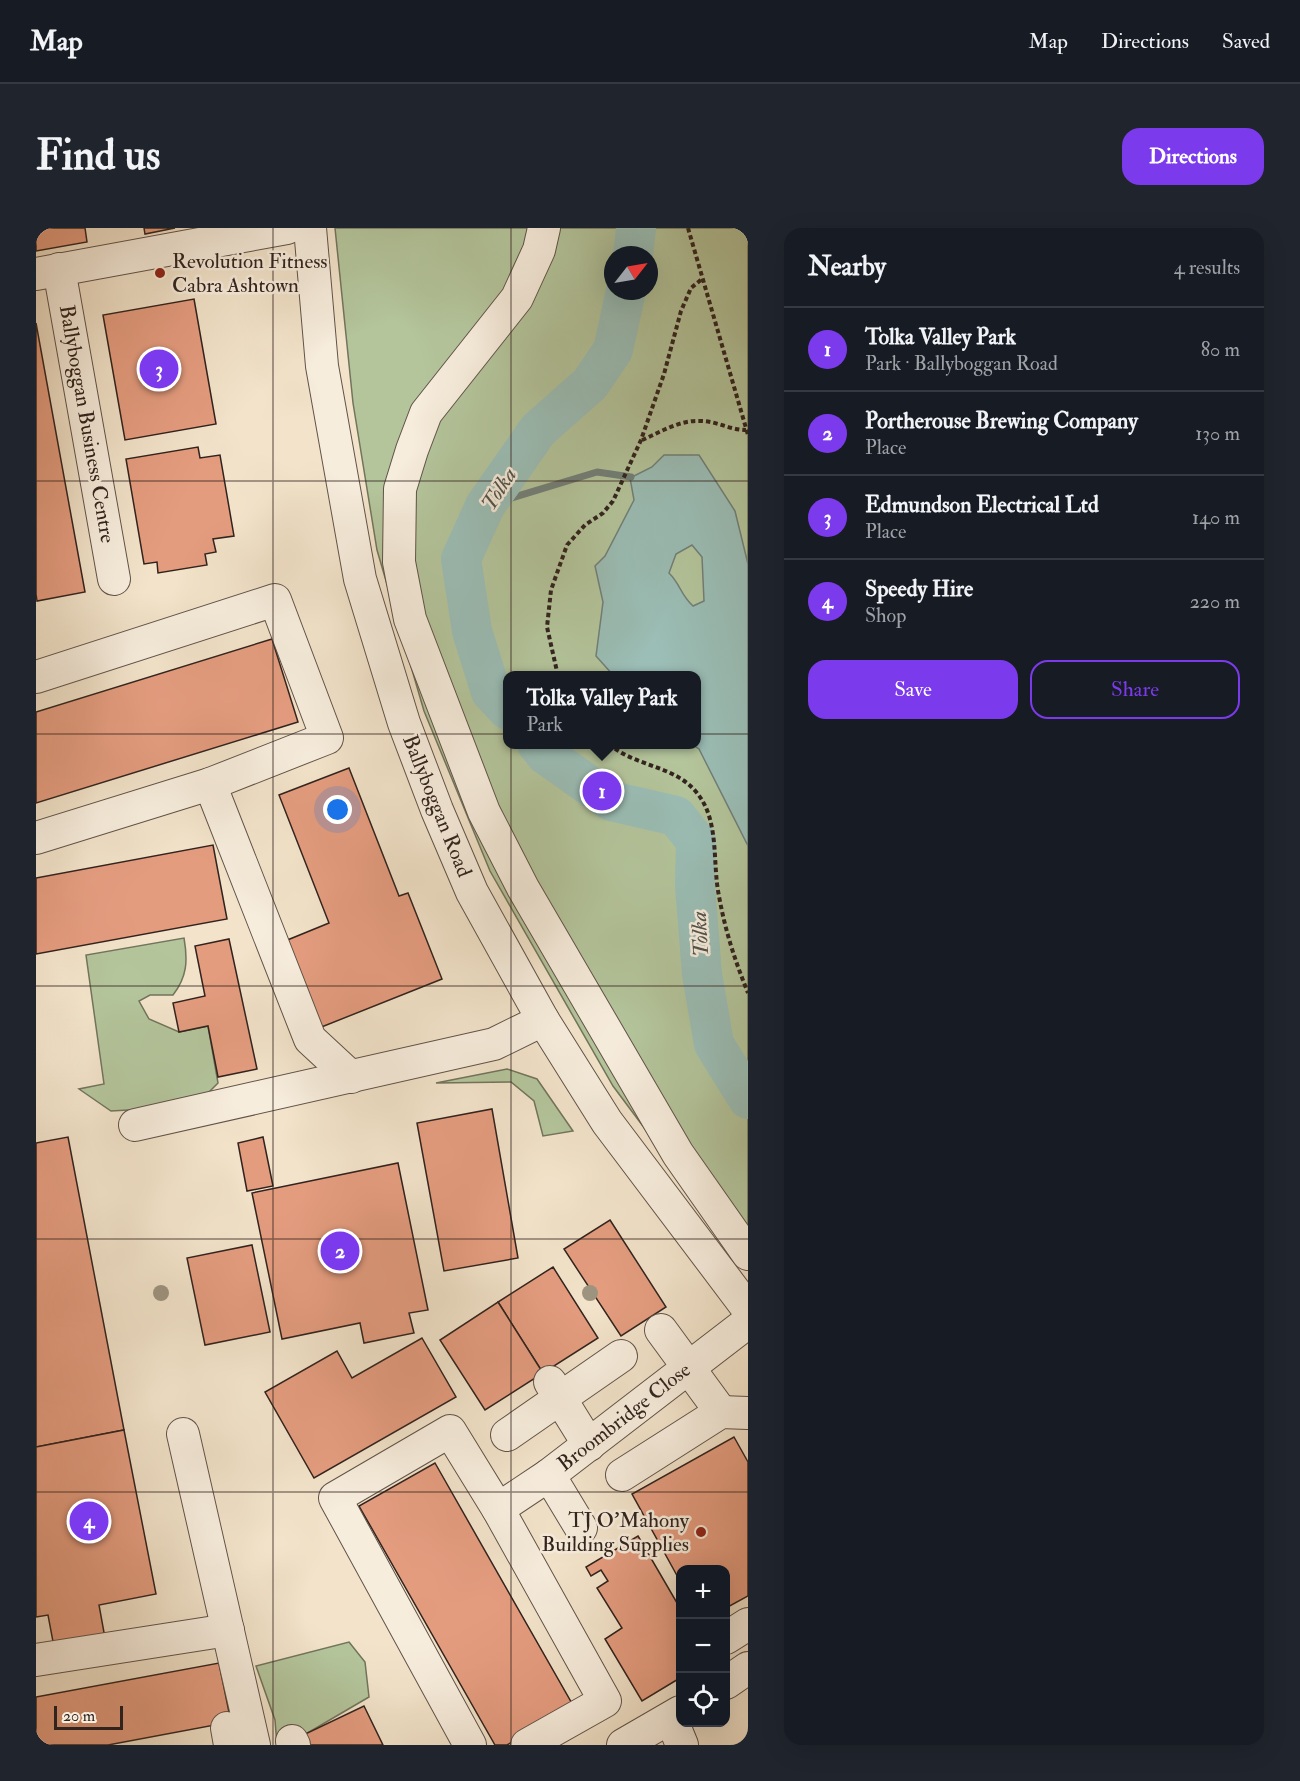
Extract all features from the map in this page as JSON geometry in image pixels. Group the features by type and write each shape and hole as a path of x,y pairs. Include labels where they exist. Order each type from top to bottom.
{"street":[{"name":"Ballyboggan Business Centre","path":"114,579 48,272 287,228"},
{"name":"Ballyboggan Road","path":"310,228 322,366 360,579 404,723 436,810 472,892 543,1020 607,1122 748,1309"},
{"path":"544,228 539,250 517,298 426,413 412,450 400,489 399,562 410,619 484,812 523,888 678,1154 748,1254"},
{"path":"36,676 275,600 327,738 210,784 36,838"},
{"path":"210,784 309,1039 351,1077"},
{"path":"135,1125 494,1044 543,1020"},
{"name":"Broombridge Close","path":"581,1528 549,1475 748,1322"},
{"path":"622,1475 734,1412 688,1367 661,1330"},
{"path":"507,1435 555,1390 621,1356"},
{"path":"555,1390 589,1445"},
{"path":"470,1745 334,1498 450,1431 498,1509 605,1701 527,1745"},
{"path":"183,1434 254,1745"},
{"path":"498,1509 549,1475"},
{"path":"730,1635 748,1624"},
{"path":"36,1660 228,1630"},
{"path":"730,1680 748,1668"},
{"path":"623,1745 676,1726"}],"path":[{"path":"688,228 748,435"},
{"path":"557,671 547,627 551,590 567,544 585,525 603,513 617,490 641,440 664,374 681,311 692,288 702,279"},
{"path":"641,440 679,423 700,420 732,430 747,430"},
{"path":"618,749 642,763 675,774 697,793 709,814 718,893 732,953 748,993"}],"green space":[{"path":"335,228 748,228 748,1267 613,1086 490,871 424,711 377,550 353,403"},
{"path":"184,938 186,954 184,975 173,995 150,995 139,1001 149,1019 179,1032 208,1026 218,1083 201,1100 163,1108 111,1111 79,1089 104,1084 86,955"},
{"path":"507,1069 537,1079 573,1131 543,1136 534,1101 511,1082 436,1083"},
{"path":"349,1642 365,1662 369,1697 287,1745 277,1745 275,1720 256,1666"}],"water":[{"path":"664,455 699,455 735,511 748,564 748,846 699,749 701,749 701,671 609,671 596,656 603,602 595,566 605,556 634,500 630,478 652,467","holes":["692,545 702,557 704,601 693,606 669,573 676,554"]}],"building":[{"path":"36,228 85,228 87,242 36,251"},
{"path":"144,228 175,228 145,234"},
{"path":"194,299 216,424 125,440 103,315"},
{"path":"36,323 85,592 37,601 36,594"},
{"path":"198,447 200,458 220,455 234,536 213,539 216,552 205,554 207,565 158,573 157,562 144,564 126,459"},
{"path":"272,639 298,722 36,803 36,712"},
{"path":"349,768 399,896 408,893 442,979 319,1028 285,941 329,923 279,795"},
{"path":"213,845 227,919 36,954 36,878"},
{"path":"229,939 257,1069 218,1077 208,1026 179,1032 173,1003 205,996 195,946"},
{"path":"492,1109 518,1258 444,1271 417,1123"},
{"path":"68,1137 124,1430 36,1447 36,1143"},
{"path":"263,1137 273,1186 247,1191 238,1143"},
{"path":"398,1163 428,1310 409,1313 414,1333 364,1343 360,1323 282,1339 252,1193"},
{"path":"610,1220 666,1307 621,1336 564,1249"},
{"path":"252,1245 270,1332 205,1345 187,1258"},
{"path":"553,1267 598,1338 543,1373 498,1302"},
{"path":"498,1302 543,1373 485,1410 440,1340"},
{"path":"422,1338 456,1397 314,1478 265,1392 337,1351 352,1378"},
{"path":"124,1430 156,1594 99,1605 105,1638 54,1647 48,1615 36,1617 36,1447"},
{"name":"TJ O'Mahony Building Supplies","path":"734,1437 748,1462 748,1596 730,1606 730,1565 676,1565 676,1574 632,1494"},
{"path":"435,1463 574,1707 507,1745 495,1745 359,1506"},
{"path":"638,1536 676,1601 676,1680 642,1701 605,1639 622,1628 597,1588 608,1581 601,1570 591,1576 586,1567"},
{"path":"219,1663 231,1722 108,1745 36,1745 36,1697"},
{"path":"364,1706 383,1745 305,1745 301,1736"}],"waterway":[{"name":"Tolka","path":"634,246 636,228"},
{"name":"Tolka","path":"503,705 491,692 472,631 461,559 485,506 538,430 590,384 613,350 624,300"},
{"path":"485,506 597,472 631,477"},
{"name":"Tolka","path":"541,749 546,755 611,801 676,816 696,841 695,886 702,974 714,1044 748,1099"}],"place":[{"name":"Revolution Fitness Cabra Ashtown","path":"160,273"},
{"name":"Edmundson Electrical Ltd","path":"159,369"},
{"name":"Tolka Valley Park","path":"602,791"},
{"name":"Portherouse Brewing Company","path":"340,1251"},
{"name":"Speedy Hire","path":"89,1521"},
{"name":"TJ O'Mahony Building Supplies","path":"701,1532"}]}
